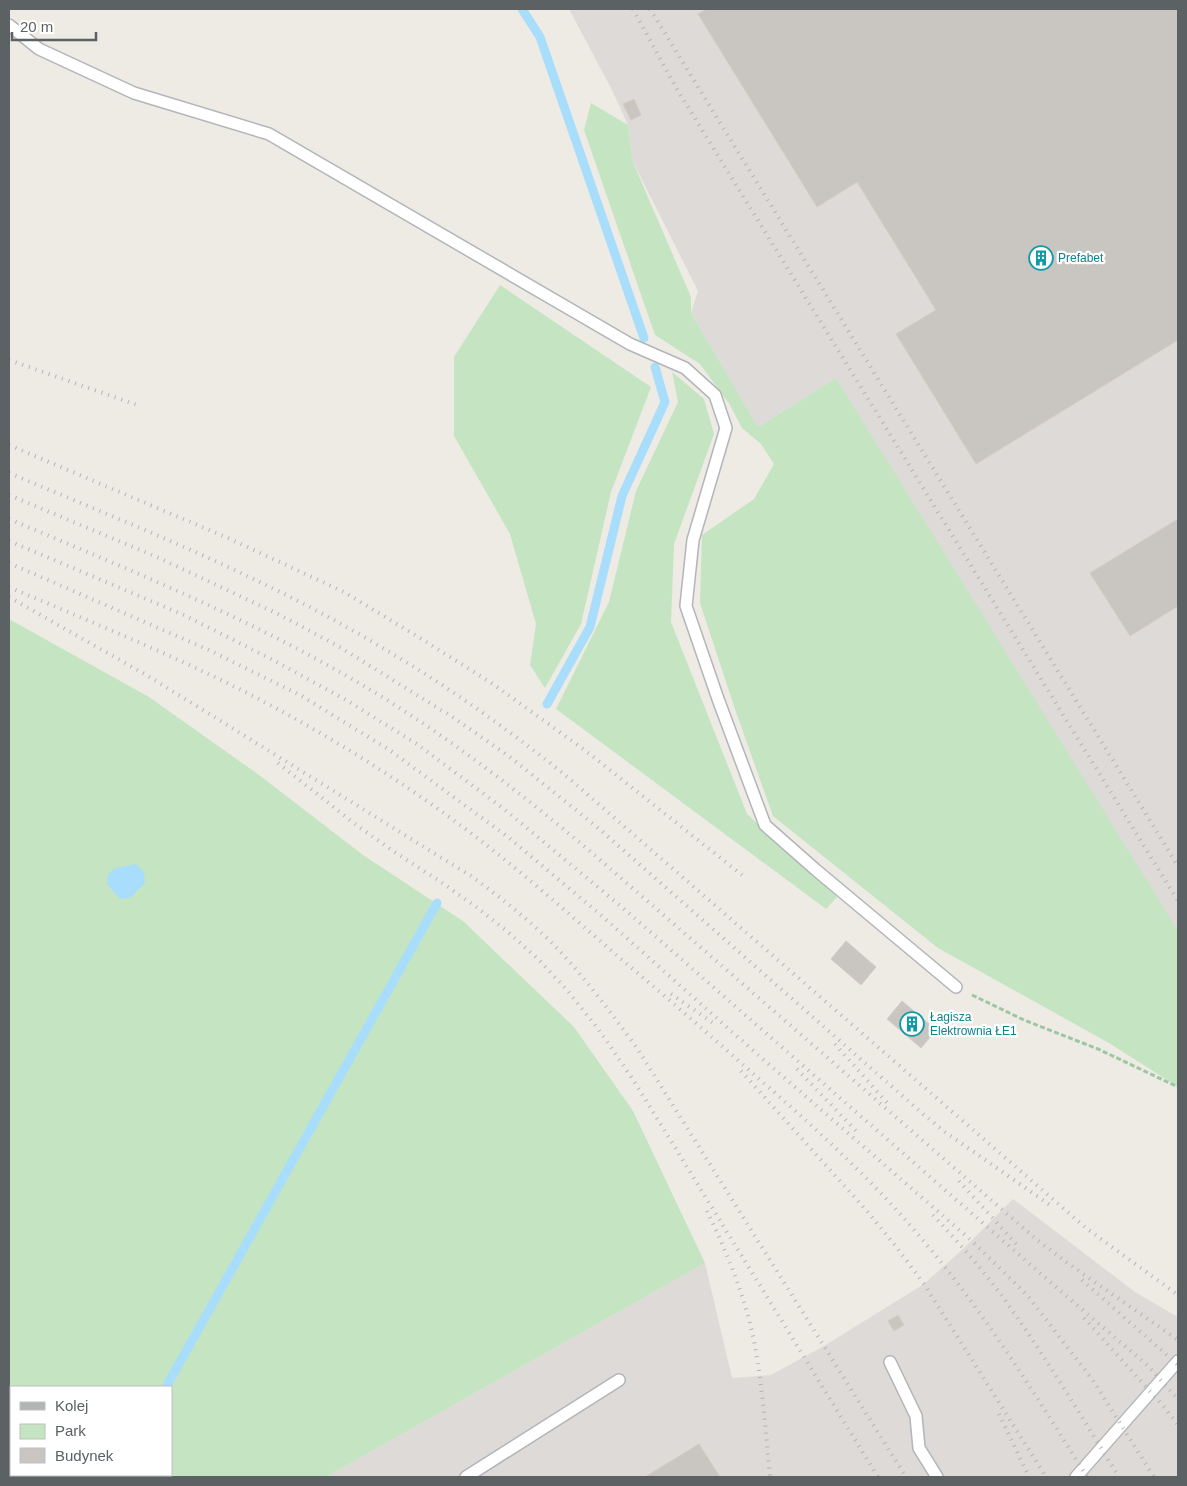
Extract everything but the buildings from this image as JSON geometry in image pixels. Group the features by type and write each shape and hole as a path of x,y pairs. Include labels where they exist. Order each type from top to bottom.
{"lane":[{"path":"9,25 39,49 134,93 269,134 630,344 686,368 715,394 726,428 693,540 686,606 765,825 956,987"},
{"path":"1076,1477 1178,1361"},
{"path":"890,1362 916,1416 919,1448 937,1477"},
{"path":"466,1477 619,1380"}],"path":[{"path":"956,987 1024,1020 1098,1049 1178,1087"}],"shaded area":[{"path":"569,9 1178,9 1178,935 836,378 758,427 691,313 698,291 632,160 628,125 611,88"},
{"path":"1013,1199 1135,1292 1178,1317 1178,1477 326,1477 705,1263 732,1378 771,1375 824,1346 924,1284 964,1248"}],"green space":[{"path":"591,103 628,125 632,160 691,297 691,313 758,427 836,378 1178,931 1178,1087 1109,1043 938,948 773,816 700,603 702,535 754,499 774,464 761,444 742,428 730,405 700,364 655,335 584,130"},
{"path":"500,285 651,387 611,492 581,624 545,688 530,665 536,624 510,534 454,436 454,357"},
{"path":"672,372 704,399 714,434 674,544 671,622 747,814 837,897 826,909 556,709 609,602 636,491 678,402"},
{"path":"9,619 149,697 259,775 363,855 463,921 574,1027 633,1111 705,1263 326,1477 9,1477"}],"water":[{"path":"136,864 144,873 145,883 130,898 120,899 107,884 108,874 116,868"}],"waterway":[{"path":"522,9 540,37 644,338"},
{"path":"547,704 590,627 622,496 665,402 655,367"},
{"path":"167,1386 437,903"}],"railway":[{"path":"633,9 675,86 1178,901"},
{"path":"650,9 1178,866"},
{"path":"9,360 137,405"},
{"path":"9,445 228,538 344,592 493,684 586,751 742,875"},
{"path":"9,473 198,553 291,597 381,647 429,676 475,708 564,774 1086,1228 1178,1295"},
{"path":"9,495 157,557 278,614 338,646 454,718 510,757 597,827 945,1132 1050,1205"},
{"path":"9,519 183,593 268,634 384,698 475,760 591,852 1036,1239 1178,1340"},
{"path":"9,541 184,615 273,660 346,700 417,744 504,809 623,908 1147,1365 1178,1399"},
{"path":"9,563 209,650 300,695 388,749 508,837 603,917 972,1241 1027,1295 1092,1379 1154,1477"},
{"path":"9,587 163,653 276,708 358,755 423,798 465,828 521,873 778,1095 839,1151 897,1210 939,1260 984,1320 1027,1382 1087,1477"},
{"path":"9,597 148,676 471,876 514,909 553,944 586,981 637,1048 906,1477"},
{"path":"278,763 355,824 479,909 537,958 567,990 599,1030 634,1081 878,1477"},
{"path":"671,994 716,1025"},
{"path":"835,1044 890,1106"},
{"path":"797,1069 859,1134"},
{"path":"741,1071 867,1211 897,1248 924,1284 1046,1477"},
{"path":"959,1181 1018,1246"},
{"path":"707,1211 743,1297 748,1315 761,1383 770,1477"},
{"path":"933,1215 990,1280 1022,1324 1119,1477"},
{"path":"1082,1280 1178,1365"},
{"path":"1084,1318 1178,1425"},
{"path":"999,1414 1029,1477"}],"place":[{"name":"Prefabet","path":"1041,258"},
{"name":"Łagisza Elektrownia ŁE1","path":"912,1024"}]}
